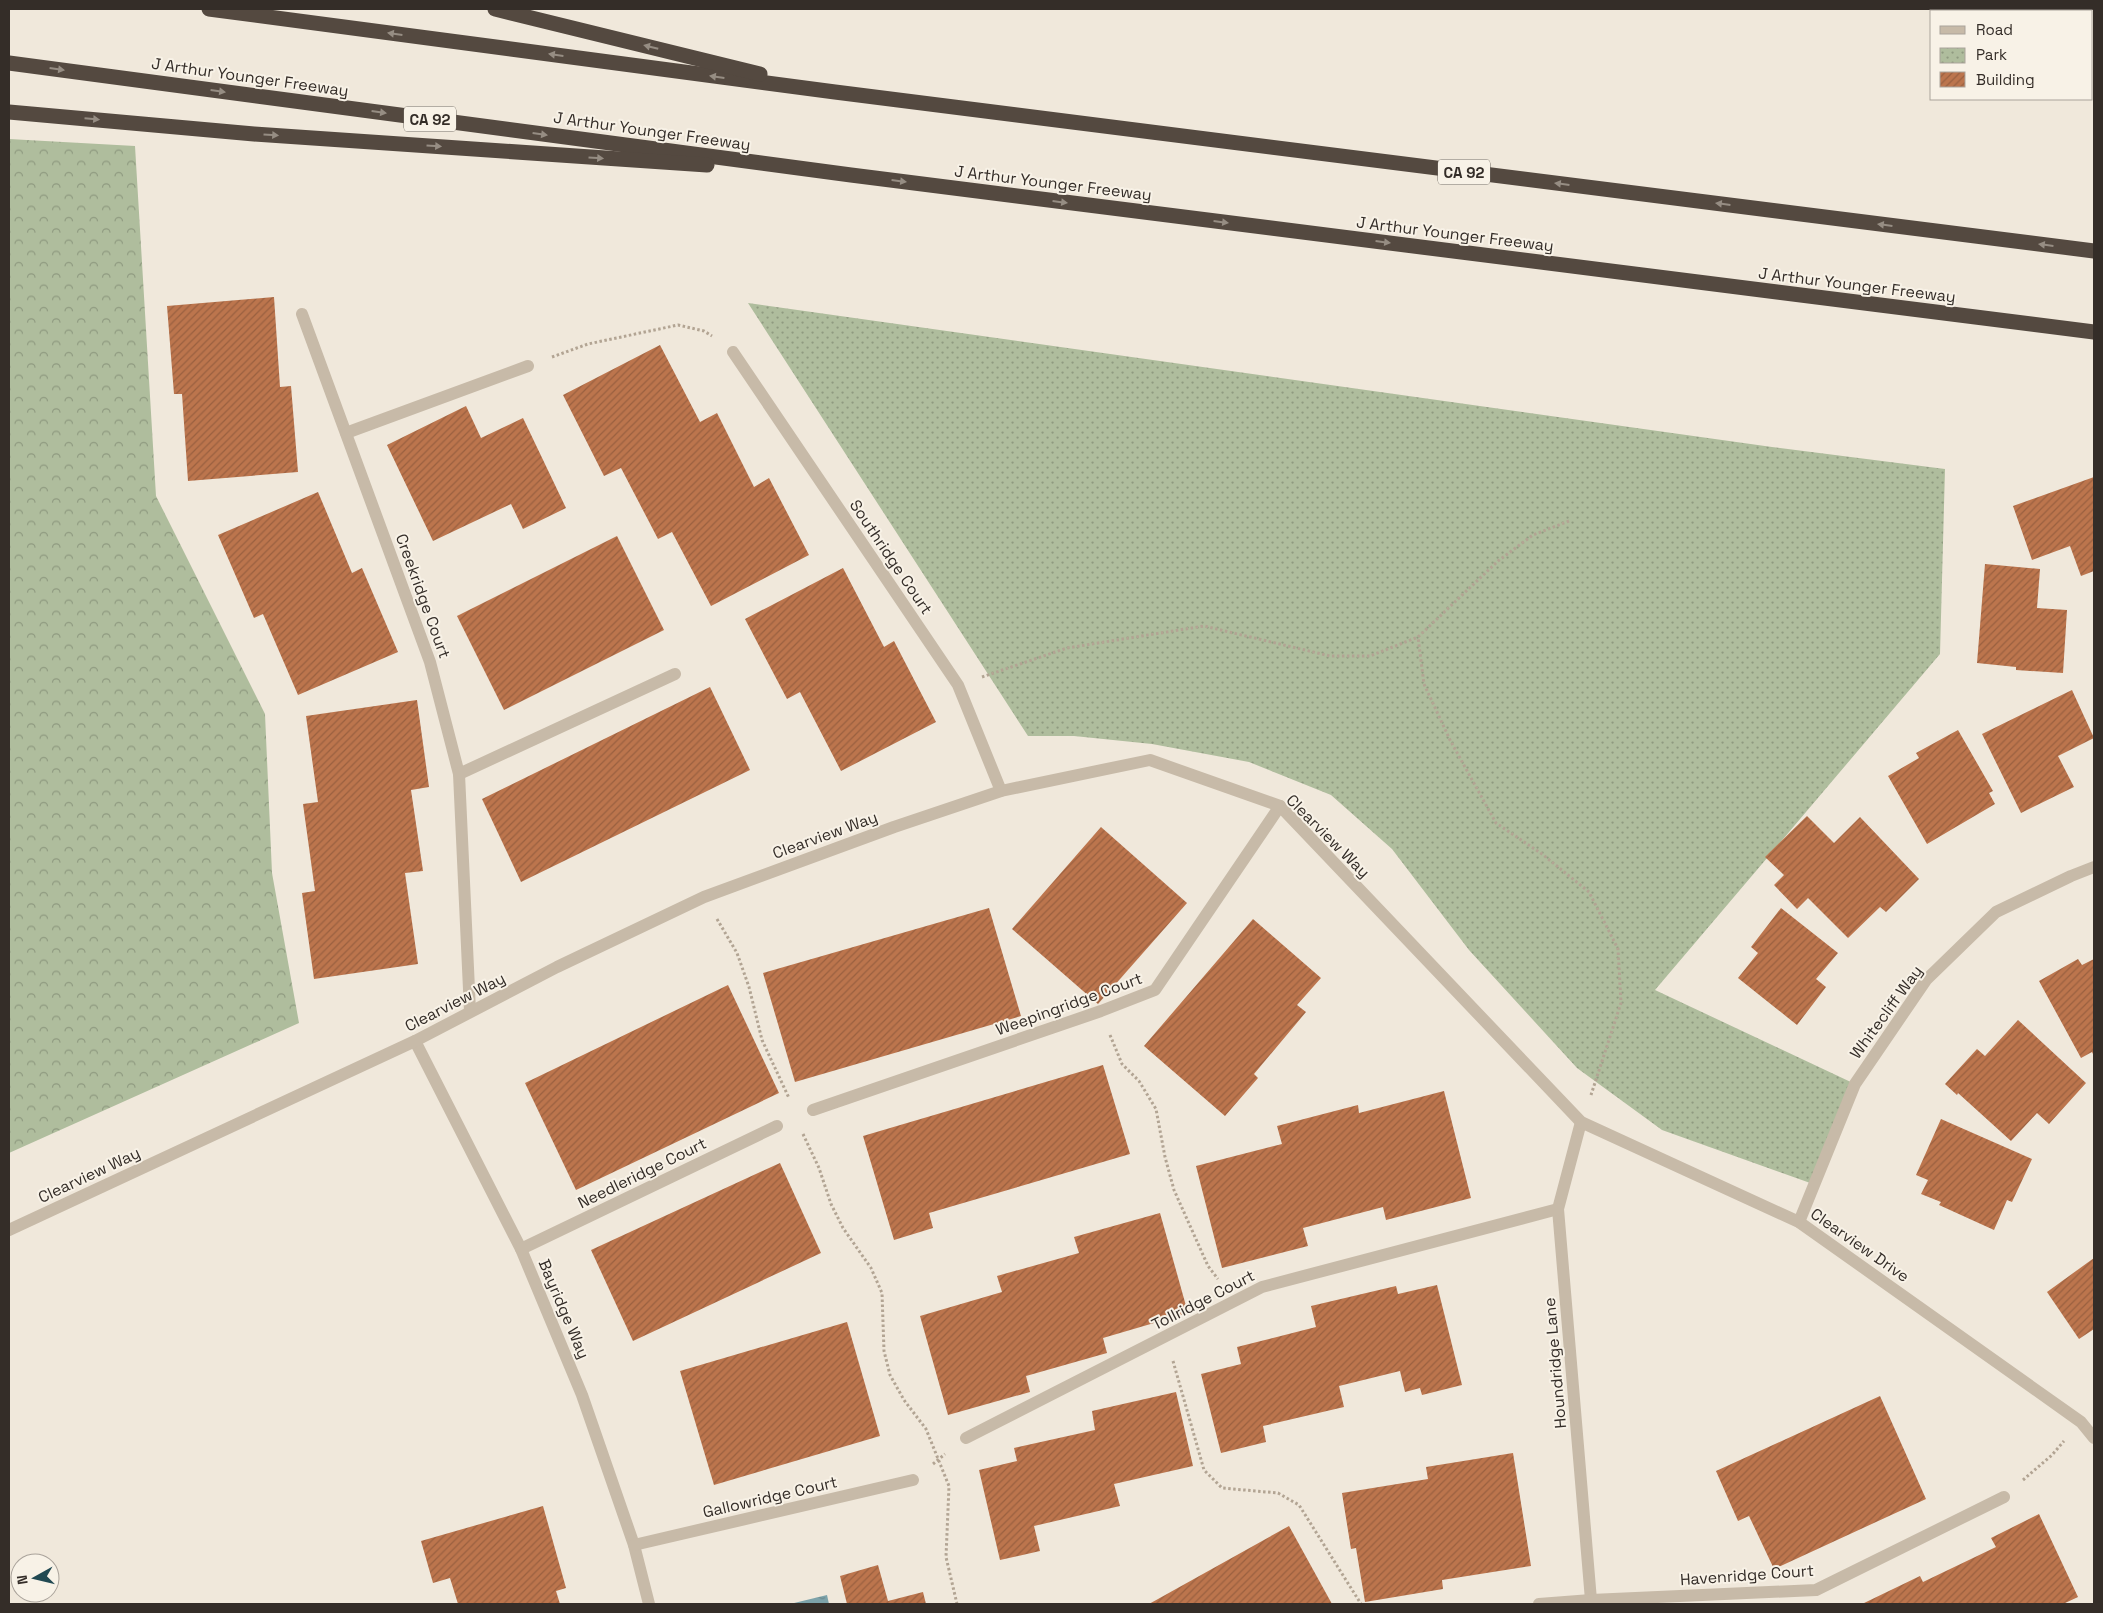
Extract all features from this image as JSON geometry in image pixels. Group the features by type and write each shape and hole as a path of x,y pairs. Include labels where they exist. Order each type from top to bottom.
{"highway":[{"name":"CA 92","path":"209,9 835,92 2094,251"},
{"path":"495,9 835,92"},
{"name":"J Arthur Younger Freeway","path":"9,63 851,175 2094,332"},
{"path":"9,112 264,135 851,175"}],"street":[{"name":"Creekridge Court","path":"302,314 430,662 459,774 470,1011"},
{"name":"Southridge Court","path":"734,352 958,685 1001,791"},
{"path":"346,433 528,366"},
{"path":"459,774 675,674"},
{"name":"Clearview Way","path":"9,1230 415,1041 470,1011 704,897 894,827 1001,791 1150,760 1280,806 1581,1122"},
{"name":"Weepingridge Court","path":"813,1110 1101,1011 1155,990 1280,806"},
{"name":"Whitecliff Way","path":"1799,1222 1855,1084 1926,980 1996,912 2094,867"},
{"name":"Bayridge Way","path":"415,1041 520,1248 582,1395 634,1545 649,1604"},
{"name":"Houndridge Lane","path":"1581,1122 1558,1209 1590,1602"},
{"name":"Clearview Drive","path":"1581,1122 1799,1222 2081,1422 2094,1438"},
{"name":"Needleridge Court","path":"520,1248 777,1126"},
{"name":"Tollridge Court","path":"966,1438 1262,1287 1558,1209"},
{"name":"Gallowridge Court","path":"634,1545 913,1480"},
{"name":"Havenridge Court","path":"1539,1604 1816,1590 2004,1497"}],"path":[{"path":"528,366 588,344 678,325 704,331 734,352"},
{"path":"958,685 1068,648 1204,626 1330,656 1370,656 1418,637 1498,562 1533,535 1568,522"},
{"path":"1418,637 1424,684 1450,740 1496,822 1542,854 1589,892 1618,949 1621,1003 1581,1122"},
{"path":"704,897 737,953 749,987 762,1040 785,1086 790,1102"},
{"path":"1101,1011 1122,1064 1139,1081 1156,1109 1164,1156 1174,1190 1208,1266 1235,1300"},
{"path":"800,1126 819,1168 831,1204 843,1228 871,1268 882,1292 884,1351 890,1375 904,1400 926,1430 949,1486 946,1556 957,1604"},
{"path":"1166,1336 1204,1470 1222,1488 1278,1493 1299,1505 1361,1604"},
{"path":"2004,1497 2052,1455 2081,1422"},
{"path":"913,1480 966,1438"}],"green space":[{"path":"9,139 135,146 156,496 265,714 272,873 299,1023 9,1153"},
{"path":"748,303 1772,447 1945,469 1940,654 1655,990 1855,1084 1813,1184 1662,1130 1577,1068 1469,950 1392,849 1331,795 1249,762 1152,744 1074,736 1028,736"}],"water":[{"path":"827,1595 829,1604 790,1604"}],"building":[{"path":"274,297 280,387 291,386 298,472 188,481 182,394 174,394 167,306"},
{"path":"660,345 700,422 717,413 754,487 769,478 809,555 711,606 672,532 658,539 621,468 604,476 563,395"},
{"path":"466,406 481,438 523,418 566,508 523,529 511,504 433,541 387,445"},
{"path":"2094,477 2094,571 2081,576 2070,546 2032,560 2013,506"},
{"path":"318,492 352,573 362,568 398,652 298,695 263,614 254,618 218,535"},
{"path":"617,536 664,630 504,710 457,616"},
{"path":"1985,564 2040,569 2037,608 2067,610 2063,673 2016,670 2016,667 1977,663"},
{"path":"843,568 884,647 894,641 936,722 841,771 800,692 787,699 745,619"},
{"path":"710,687 750,770 521,882 482,799"},
{"path":"2072,690 2094,738 2058,756 2074,787 2021,813 1982,734"},
{"path":"417,700 429,787 411,790 423,871 405,873 418,964 314,979 302,893 315,891 303,804 318,802 306,716"},
{"path":"1958,730 1993,791 1989,793 1995,804 1927,844 1888,776 1919,758 1916,753"},
{"path":"1807,816 1834,843 1860,817 1919,879 1886,912 1880,907 1848,938 1808,898 1797,909 1774,885 1784,875 1765,857"},
{"path":"1101,827 1187,903 1098,1004 1012,929"},
{"path":"989,908 1021,1016 795,1082 763,973"},
{"path":"1781,908 1838,953 1816,979 1826,987 1797,1025 1738,978 1758,953 1751,947"},
{"path":"1253,919 1321,978 1297,1005 1306,1012 1254,1074 1258,1078 1225,1116 1144,1046"},
{"path":"2078,959 2082,965 2094,959 2094,1056 2092,1052 2081,1058 2039,981"},
{"path":"728,985 779,1093 576,1190 525,1083"},
{"path":"2018,1020 2086,1083 2049,1124 2037,1113 2011,1141 1958,1093 1957,1095 1945,1084 1977,1049 1985,1056"},
{"path":"1103,1065 1130,1154 929,1213 933,1228 894,1240 863,1136"},
{"path":"1444,1091 1471,1198 1386,1220 1383,1207 1303,1228 1308,1246 1222,1268 1196,1166 1282,1144 1277,1126 1358,1105 1359,1113"},
{"path":"1941,1119 2032,1159 2012,1202 2007,1200 1994,1230 1939,1205 1941,1202 1921,1194 1928,1180 1916,1175"},
{"path":"780,1163 821,1253 633,1341 591,1250"},
{"path":"1160,1213 1188,1313 1103,1338 1107,1353 1026,1376 1030,1392 948,1415 920,1316 1002,1292 997,1276 1079,1253 1074,1237"},
{"path":"2094,1258 2094,1329 2079,1339 2047,1292"},
{"path":"1437,1285 1462,1385 1422,1395 1420,1388 1405,1392 1400,1371 1339,1386 1344,1407 1263,1426 1266,1442 1221,1453 1201,1374 1241,1364 1237,1347 1316,1327 1311,1306 1396,1286 1398,1294"},
{"path":"847,1322 880,1436 714,1485 680,1371"},
{"path":"1176,1392 1193,1466 1114,1484 1120,1506 1034,1526 1040,1551 1000,1560 979,1470 1017,1461 1014,1448 1095,1430 1092,1411"},
{"path":"1880,1396 1926,1499 1774,1569 1749,1516 1738,1521 1716,1471"},
{"path":"1513,1453 1531,1566 1442,1580 1443,1589 1365,1602 1356,1548 1351,1549 1342,1493 1428,1479 1426,1467"},
{"path":"543,1506 566,1588 556,1591 560,1604 458,1604 450,1578 433,1583 421,1541"},
{"path":"2039,1514 2078,1597 2063,1604 1862,1604 1920,1576 1923,1582 1996,1547 1991,1538"},
{"path":"1289,1526 1332,1604 1149,1604"},
{"path":"878,1565 888,1601 923,1592 926,1604 847,1604 840,1576"}]}
